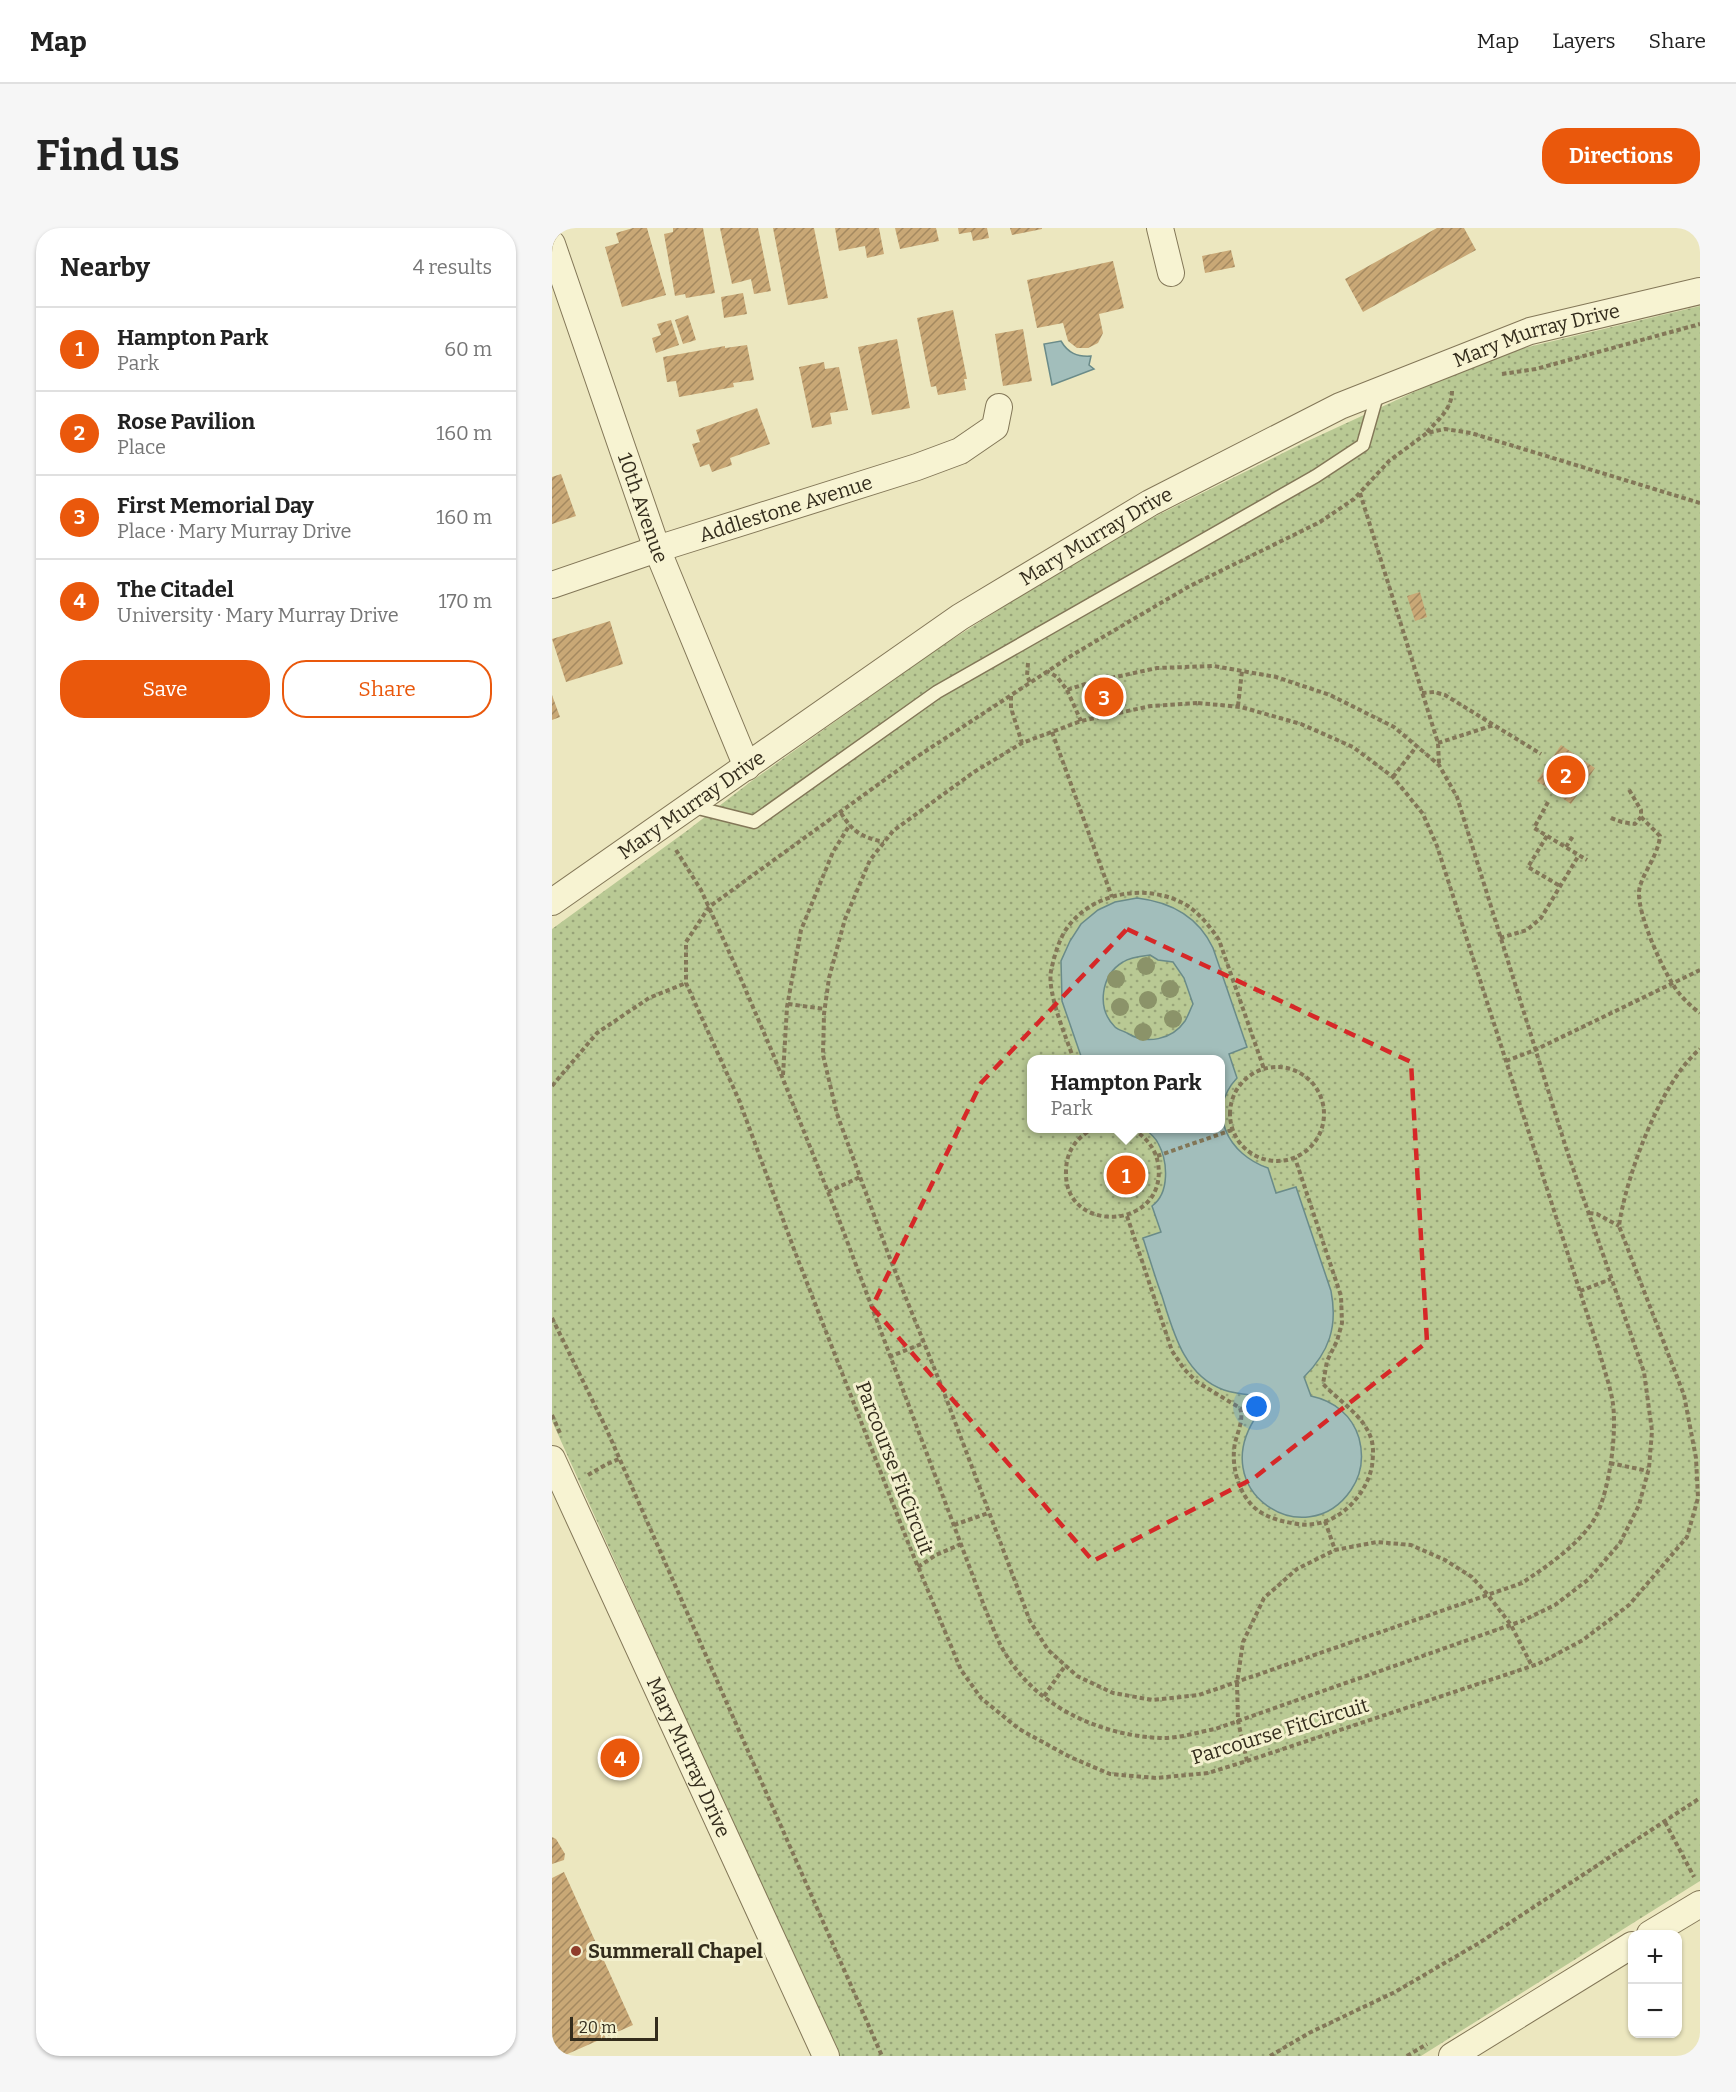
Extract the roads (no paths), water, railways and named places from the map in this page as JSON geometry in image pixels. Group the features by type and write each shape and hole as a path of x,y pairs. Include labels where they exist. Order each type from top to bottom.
{"street":[{"path":"1160,228 1171,273"},
{"name":"10th Avenue","path":"552,244 657,549 747,767"},
{"name":"Mary Murray Drive","path":"552,902 960,617 1150,503 1340,406 1530,331 1700,291"},
{"name":"Addlestone Avenue","path":"552,585 960,451 994,427 999,407"},
{"name":"Mary Murray Drive","path":"552,1460 826,2056"},
{"path":"1656,1930 1698,1892"},
{"path":"1452,2056 1628,1947"}],"lane":[{"path":"690,806 754,822 937,692 1316,476 1363,445 1378,391"}],"water":[{"path":"1061,341 1073,353 1091,356 1089,365 1094,369 1052,385 1044,344"},
{"path":"1137,898 1149,900 1182,912 1200,927 1207,937 1213,948 1247,1047 1229,1054 1237,1078 1225,1099 1225,1055 1081,1055 1062,1001 1061,961 1081,924 1098,910 1115,902","holes":["1150,955 1158,960 1173,962 1184,978 1193,1004 1180,1027 1173,1033 1158,1039 1134,1037 1115,1027 1105,1011 1103,1002 1106,983 1116,968 1126,960"]},
{"path":"1225,1128 1233,1143 1242,1153 1268,1168 1276,1193 1296,1187 1331,1291 1333,1304 1330,1338 1320,1358 1304,1377 1311,1396 1327,1401 1347,1416 1356,1430 1361,1445 1362,1459 1358,1478 1351,1490 1332,1509 1310,1517 1287,1515 1267,1506 1251,1489 1243,1468 1244,1442 1258,1414 1251,1395 1227,1391 1210,1383 1199,1374 1182,1351 1143,1238 1161,1232 1152,1206 1162,1193 1166,1176 1164,1159 1155,1139 1149,1133 1225,1133"}],"place":[{"name":"First Memorial Day","path":"1104,697"},
{"name":"Rose Pavilion","path":"1566,775"},
{"name":"Hampton Park","path":"1126,1175"},
{"name":"The Citadel","path":"620,1758"},
{"name":"Summerall Chapel","path":"576,1951"}]}
